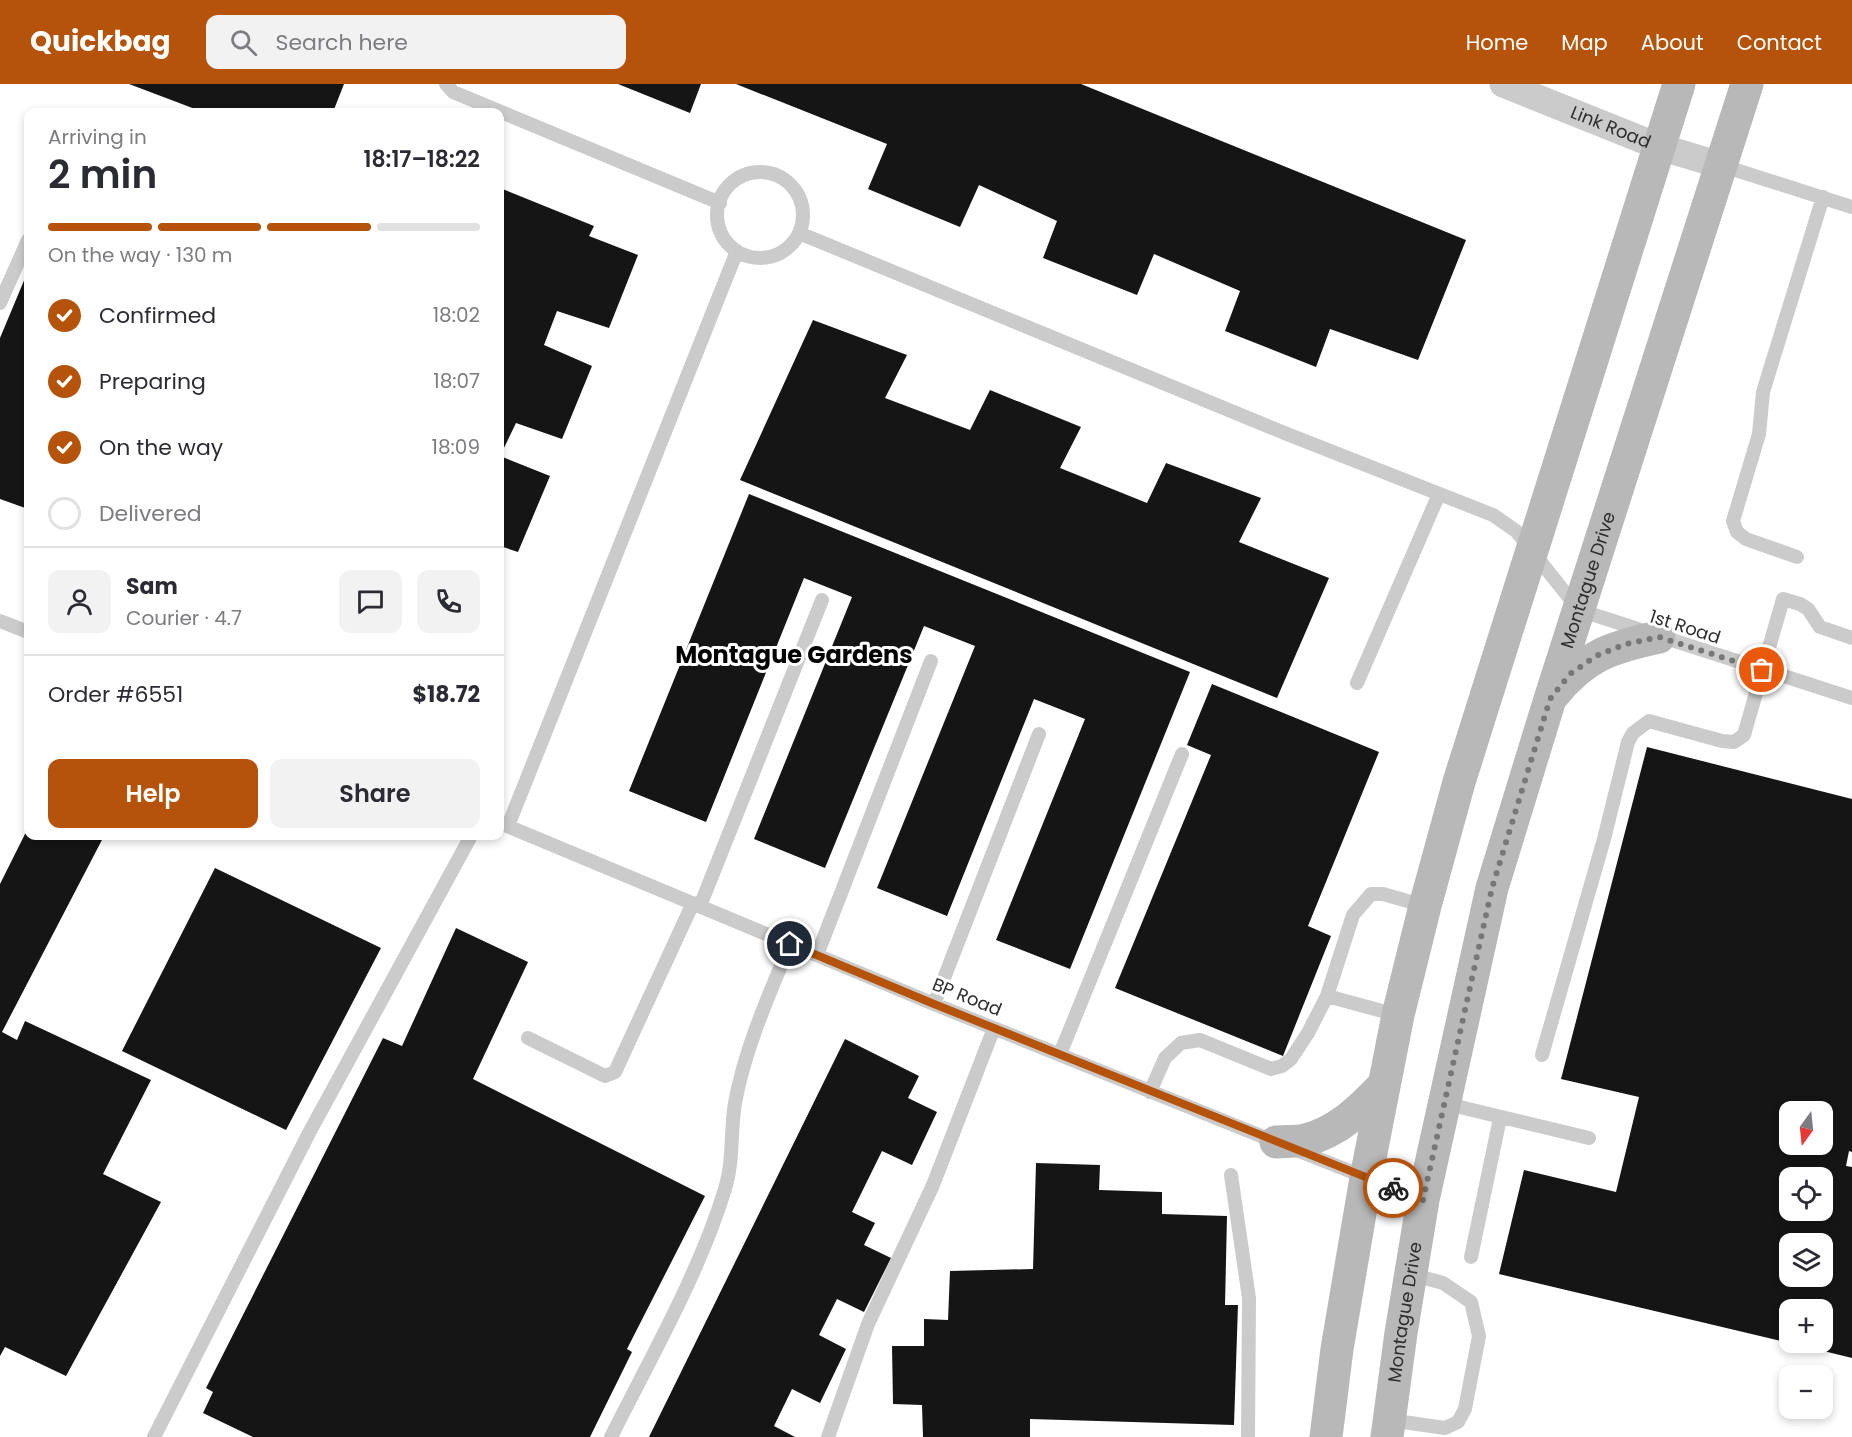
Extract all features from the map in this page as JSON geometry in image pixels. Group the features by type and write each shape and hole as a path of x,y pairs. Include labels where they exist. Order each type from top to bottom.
{"main road":[{"path":"1326,1437 1336,1349 1383,1086 1425,906 1459,782 1679,84"},
{"name":"Montague Drive","path":"1388,1428 1423,1200 1492,888 1550,699 1747,84"},
{"path":"1550,699 1570,674 1596,656 1626,644 1659,637"},
{"path":"1276,1142 1306,1140 1335,1127 1362,1109 1383,1086"}],"street":[{"name":"Link Road","path":"1505,84 1660,147 1720,165"}],"lane":[{"path":"446,84 453,92 491,108"},
{"path":"504,113 720,203"},
{"path":"1720,165 1852,207"},
{"path":"756,172 771,174 784,180 795,190 802,203 804,218 792,245 780,254 765,258 751,257 737,251 726,240 719,228 717,213 720,203 729,186 741,177 756,172"},
{"path":"1797,558 1746,539 1737,532 1734,521 1757,441 1763,392 1823,197"},
{"path":"799,233 1493,515 1515,531 1579,610"},
{"path":"0,303 24,249"},
{"path":"504,824 737,251"},
{"path":"1357,683 1439,494"},
{"path":"1542,1055 1604,839 1628,742 1633,733 1649,721 1734,742 1744,735 1783,598 1808,609 1820,627 1852,638"},
{"path":"528,1038 605,1076 615,1072 697,905 822,600"},
{"name":"1st Road","path":"1579,610 1852,698"},
{"path":"0,621 24,630"},
{"path":"817,955 931,661"},
{"path":"934,1004 1039,734"},
{"path":"1060,1054 1182,754"},
{"name":"BP Road","path":"504,824 934,1004 1423,1200"},
{"path":"154,1437 309,1132 469,840"},
{"path":"1150,1092 1165,1058 1181,1043 1200,1040 1271,1069 1282,1066 1291,1059 1308,1033 1327,996 1353,915 1371,894 1383,894 1425,906"},
{"path":"611,1437 708,1242 726,1186 733,1150 735,1103 756,1024 790,944"},
{"path":"1327,996 1398,1015"},
{"path":"828,1437 868,1324 933,1185 994,1028"},
{"path":"1443,1103 1589,1138"},
{"path":"1471,1257 1500,1118"},
{"path":"1231,1175 1249,1298 1248,1437"},
{"path":"1388,1428 1445,1428 1458,1422 1466,1409 1479,1336 1471,1302 1443,1283 1410,1274"}],"building":[{"path":"129,84 344,84 335,108 192,108"},
{"path":"618,84 701,84 690,113"},
{"path":"736,84 1081,84 1466,240 1418,360 1330,329 1316,367 1225,331 1240,291 1154,254 1137,295 1043,258 1057,221 979,185 960,227 868,189 887,144"},
{"path":"504,190 594,226 589,236 638,255 609,328 557,311 544,345 592,366 562,439 516,423 504,448"},
{"path":"24,281 24,508 0,499 0,338"},
{"path":"813,320 907,355 885,398 970,430 990,390 1081,427 1060,468 1147,503 1166,463 1261,498 1239,542 1329,578 1277,698 740,480"},
{"path":"504,458 550,476 518,552 504,547"},
{"path":"749,494 1190,672 1070,969 996,940 1085,719 1034,699 947,916 877,888 975,646 924,626 825,868 754,839 852,597 804,578 706,822 629,791"},
{"path":"1212,684 1379,752 1308,926 1331,936 1283,1056 1115,988 1211,755 1187,745"},
{"path":"1647,747 1852,799 1852,1152 1849,1151 1846,1166 1852,1167 1852,1358 1832,1353 1833,1299 1779,1299 1779,1340 1499,1274 1524,1170 1616,1192 1639,1097 1561,1079"},
{"path":"24,836 24,840 102,840 2,1032 17,1040 25,1021 151,1080 103,1174 161,1202 66,1376 5,1347 0,1356 0,884"},
{"path":"215,868 381,948 286,1130 122,1051"},
{"path":"456,928 528,962 473,1079 705,1196 627,1349 632,1352 590,1437 253,1437 203,1413 213,1392 206,1388 383,1038 402,1046"},
{"path":"845,1039 919,1076 908,1098 937,1112 912,1165 882,1151 852,1212 875,1223 864,1245 891,1258 864,1312 837,1299 819,1335 846,1349 820,1403 792,1389 774,1426 795,1437 649,1437"},
{"path":"1036,1163 1100,1165 1099,1190 1162,1192 1162,1214 1227,1216 1225,1305 1238,1305 1234,1425 1030,1419 1030,1437 923,1437 922,1405 893,1404 892,1346 924,1346 924,1319 948,1320 950,1271 1033,1269"}],"way so far":[{"path":"1393,1188 1423,1200 1492,888 1550,699 1570,674 1596,656 1626,644 1659,637 1762,670"}],"district":[{"name":"Montague Gardens","path":"794,655"}],"route":[{"path":"790,944 1393,1188"}]}
